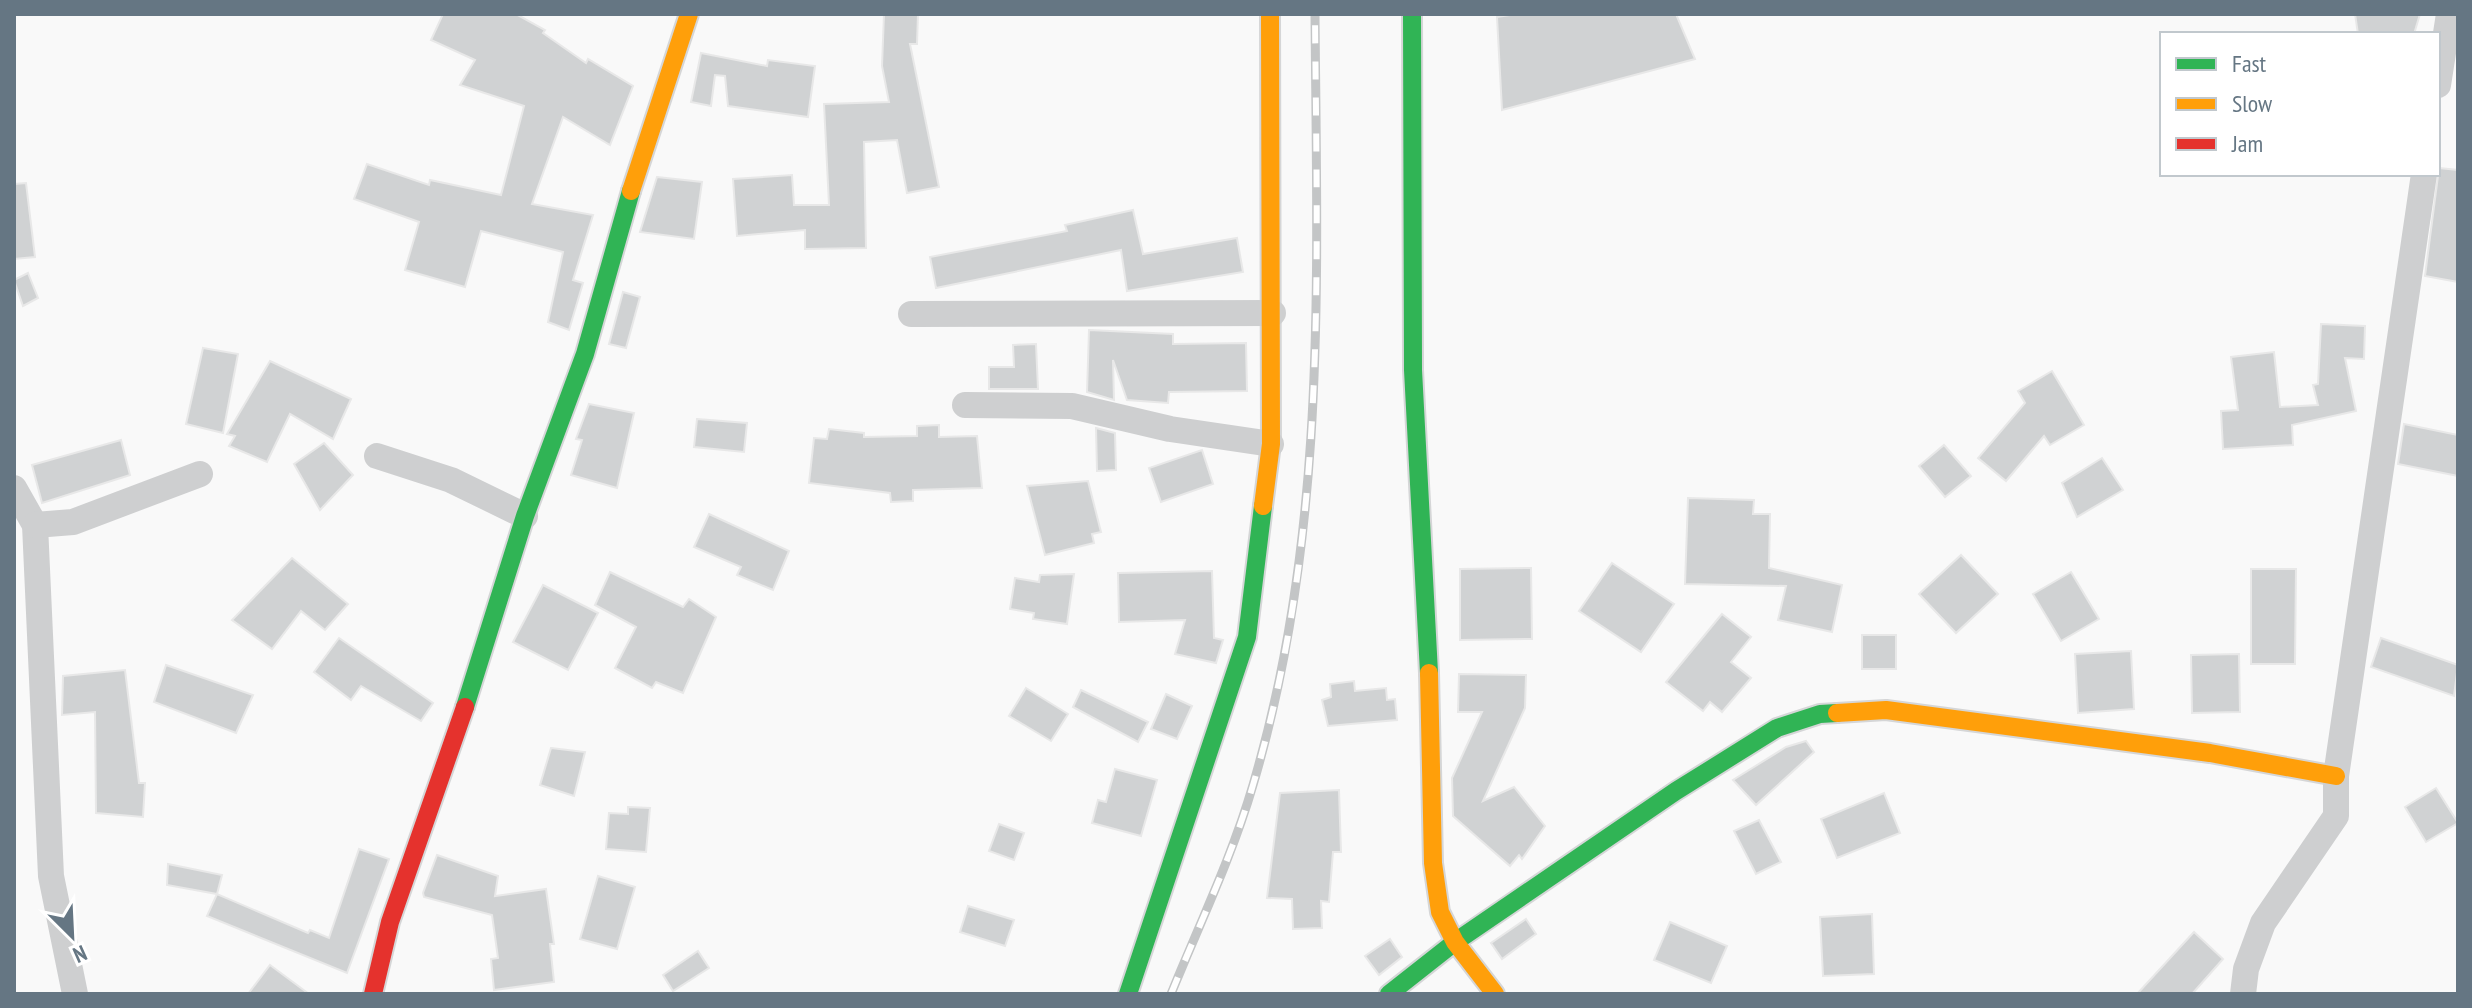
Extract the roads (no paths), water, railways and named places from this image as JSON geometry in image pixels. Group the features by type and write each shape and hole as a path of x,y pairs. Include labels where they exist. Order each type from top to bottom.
{"street":[{"path":"373,994 390,922 443,776 525,516 585,354 623,214 689,14"},
{"path":"1128,994 1247,637 1271,444 1270,14"},
{"path":"1412,14 1413,370 1429,650 1433,863 1440,912 1455,942 1495,994"},
{"path":"2440,72 2449,14"},
{"path":"2243,994 2246,969 2263,923 2336,816 2336,776 2424,176"},
{"path":"911,314 1273,313"},
{"path":"965,405 1072,406 1170,429 1271,444"},
{"path":"377,456 451,480 525,516"},
{"path":"35,525 73,522 200,474"},
{"path":"14,488 35,525 51,876 75,994"},
{"path":"1389,994 1455,942 1765,736 1820,714 1886,710 2210,753 2336,776"}],"railway":[{"path":"1171,994 1245,812 1277,690 1295,594 1313,402 1317,209 1315,14"}]}
